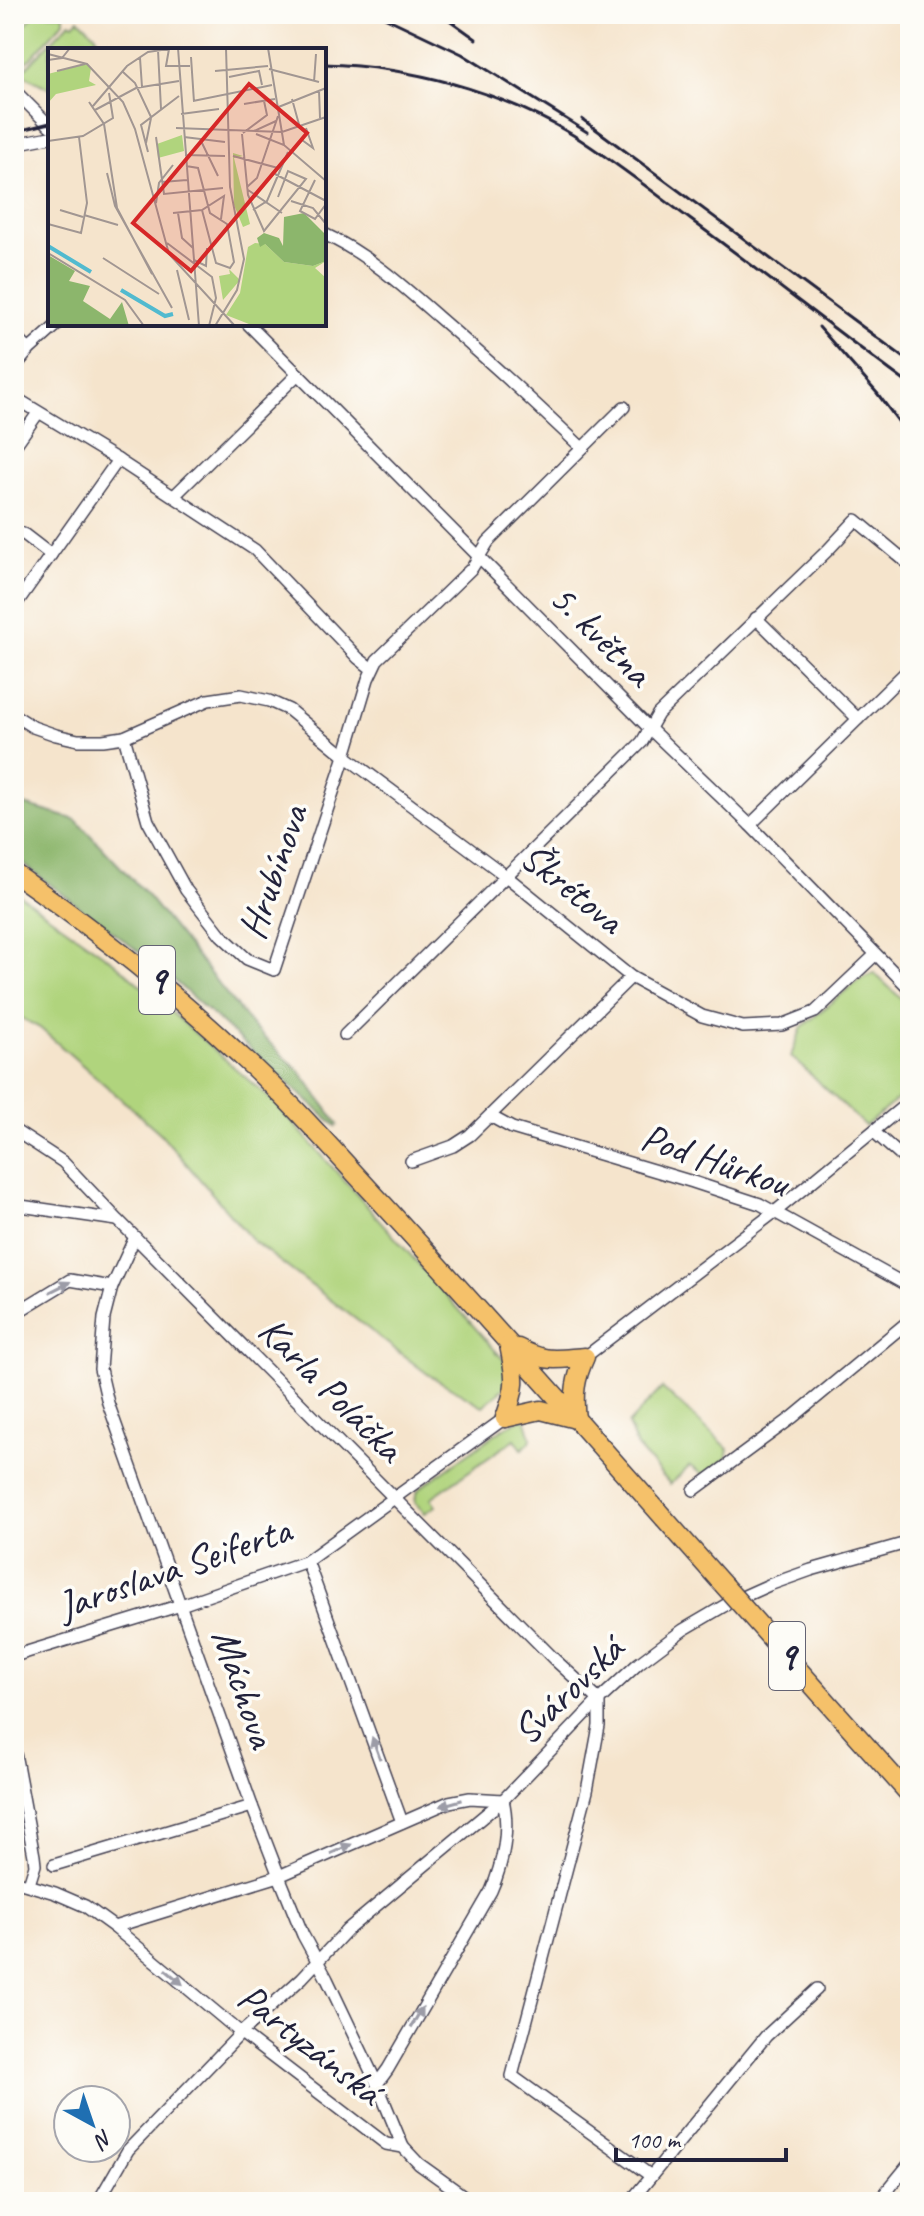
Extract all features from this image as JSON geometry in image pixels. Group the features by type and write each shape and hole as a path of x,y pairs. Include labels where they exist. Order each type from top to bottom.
{"main road":[{"name":"9","path":"14,873 155,979 242,1056 288,1102 509,1343 910,1795"},
{"path":"505,1418 541,1410 576,1419 573,1396 585,1357 547,1360 509,1343"},
{"path":"505,1418 515,1389 509,1343"}],"street":[{"path":"14,90 48,124"},
{"path":"14,144 48,137"},
{"path":"326,235 340,241 399,283 509,378 582,448"},
{"path":"14,368 56,326"},
{"name":"5. května","path":"250,326 910,989"},
{"path":"14,335 29,350"},
{"path":"174,496 298,374"},
{"path":"14,397 118,460 255,550 372,669"},
{"name":"Hrubínova","path":"124,737 148,821 186,890 221,935 247,959 274,970 377,660 472,568 488,542 624,407"},
{"path":"14,447 38,413"},
{"path":"14,607 118,460"},
{"path":"345,1035 642,742 658,714 856,520 910,565"},
{"path":"14,530 51,555"},
{"path":"756,618 858,719"},
{"path":"750,825 910,668"},
{"name":"Škrétova","path":"124,737 208,700 241,695 269,701 289,710 345,756 506,876 631,977 702,1016 743,1027 782,1025 815,1012 875,955"},
{"path":"14,715 33,727 78,740 124,737"},
{"path":"411,1161 453,1146 470,1135 631,977"},
{"path":"585,1357 776,1211 910,1101"},
{"name":"Pod Hůrkou","path":"490,1116 512,1128 693,1182 776,1211 910,1287"},
{"name":"Karla Poláčka","path":"14,1130 63,1162 554,1659 599,1700"},
{"path":"874,1132 910,1164"},
{"path":"14,1205 118,1220"},
{"name":"Máchova","path":"135,1237 112,1287 104,1318 100,1369 108,1403 279,1876 303,1935 377,2084 403,2147"},
{"path":"14,1314 70,1280 112,1287"},
{"path":"694,1490 793,1417 910,1320"},
{"name":"Jaroslava Seiferta","path":"14,1656 181,1605 307,1561 505,1418"},
{"name":"Svárovská","path":"98,2202 128,2150 241,2033 347,1930 503,1800 639,1663 683,1630 729,1603 769,1585 910,1542"},
{"path":"307,1561 402,1822"},
{"path":"599,1700 599,1726 587,1791 512,2076 651,2176"},
{"path":"14,1748 35,1865 29,1884"},
{"path":"114,1927 279,1876 449,1802 470,1798 503,1800 507,1815 499,1873 377,2084"},
{"path":"54,1865 252,1806"},
{"name":"Partyzánská","path":"14,1881 85,1906 241,2033 386,2144 403,2147 419,2164 472,2202"},
{"path":"630,2202 766,2036 817,1989"},
{"path":"878,2202 910,2164"}],"green space":[{"path":"35,14 64,14 64,21 30,59 14,70 14,37"},
{"path":"79,19 95,34 103,48 48,48 48,88 22,74 70,22 74,24"},
{"path":"14,802 76,820 146,894 253,1027 302,1074 338,1124 336,1126 159,967 14,857"},
{"path":"14,891 114,962 277,1105 503,1359 515,1378 483,1406 429,1375 253,1241 160,1133 40,1028 14,1014"},
{"path":"874,973 910,1007 910,1089 865,1126 791,1056 802,1027 860,979"},
{"path":"662,1388 729,1449 727,1458 704,1475 690,1466 670,1484 637,1447 628,1424"},
{"path":"525,1417 531,1438 522,1449 515,1439 431,1498 436,1506 425,1513 415,1503 420,1488 502,1429"}],"railway":[{"path":"378,14 462,54 587,132"},
{"path":"441,14 476,39"},
{"path":"326,64 389,70 453,84 515,105 544,119 618,166 910,385"},
{"path":"582,119 910,362"},
{"path":"14,132 48,124"},
{"path":"819,327 877,393 910,437"}]}
